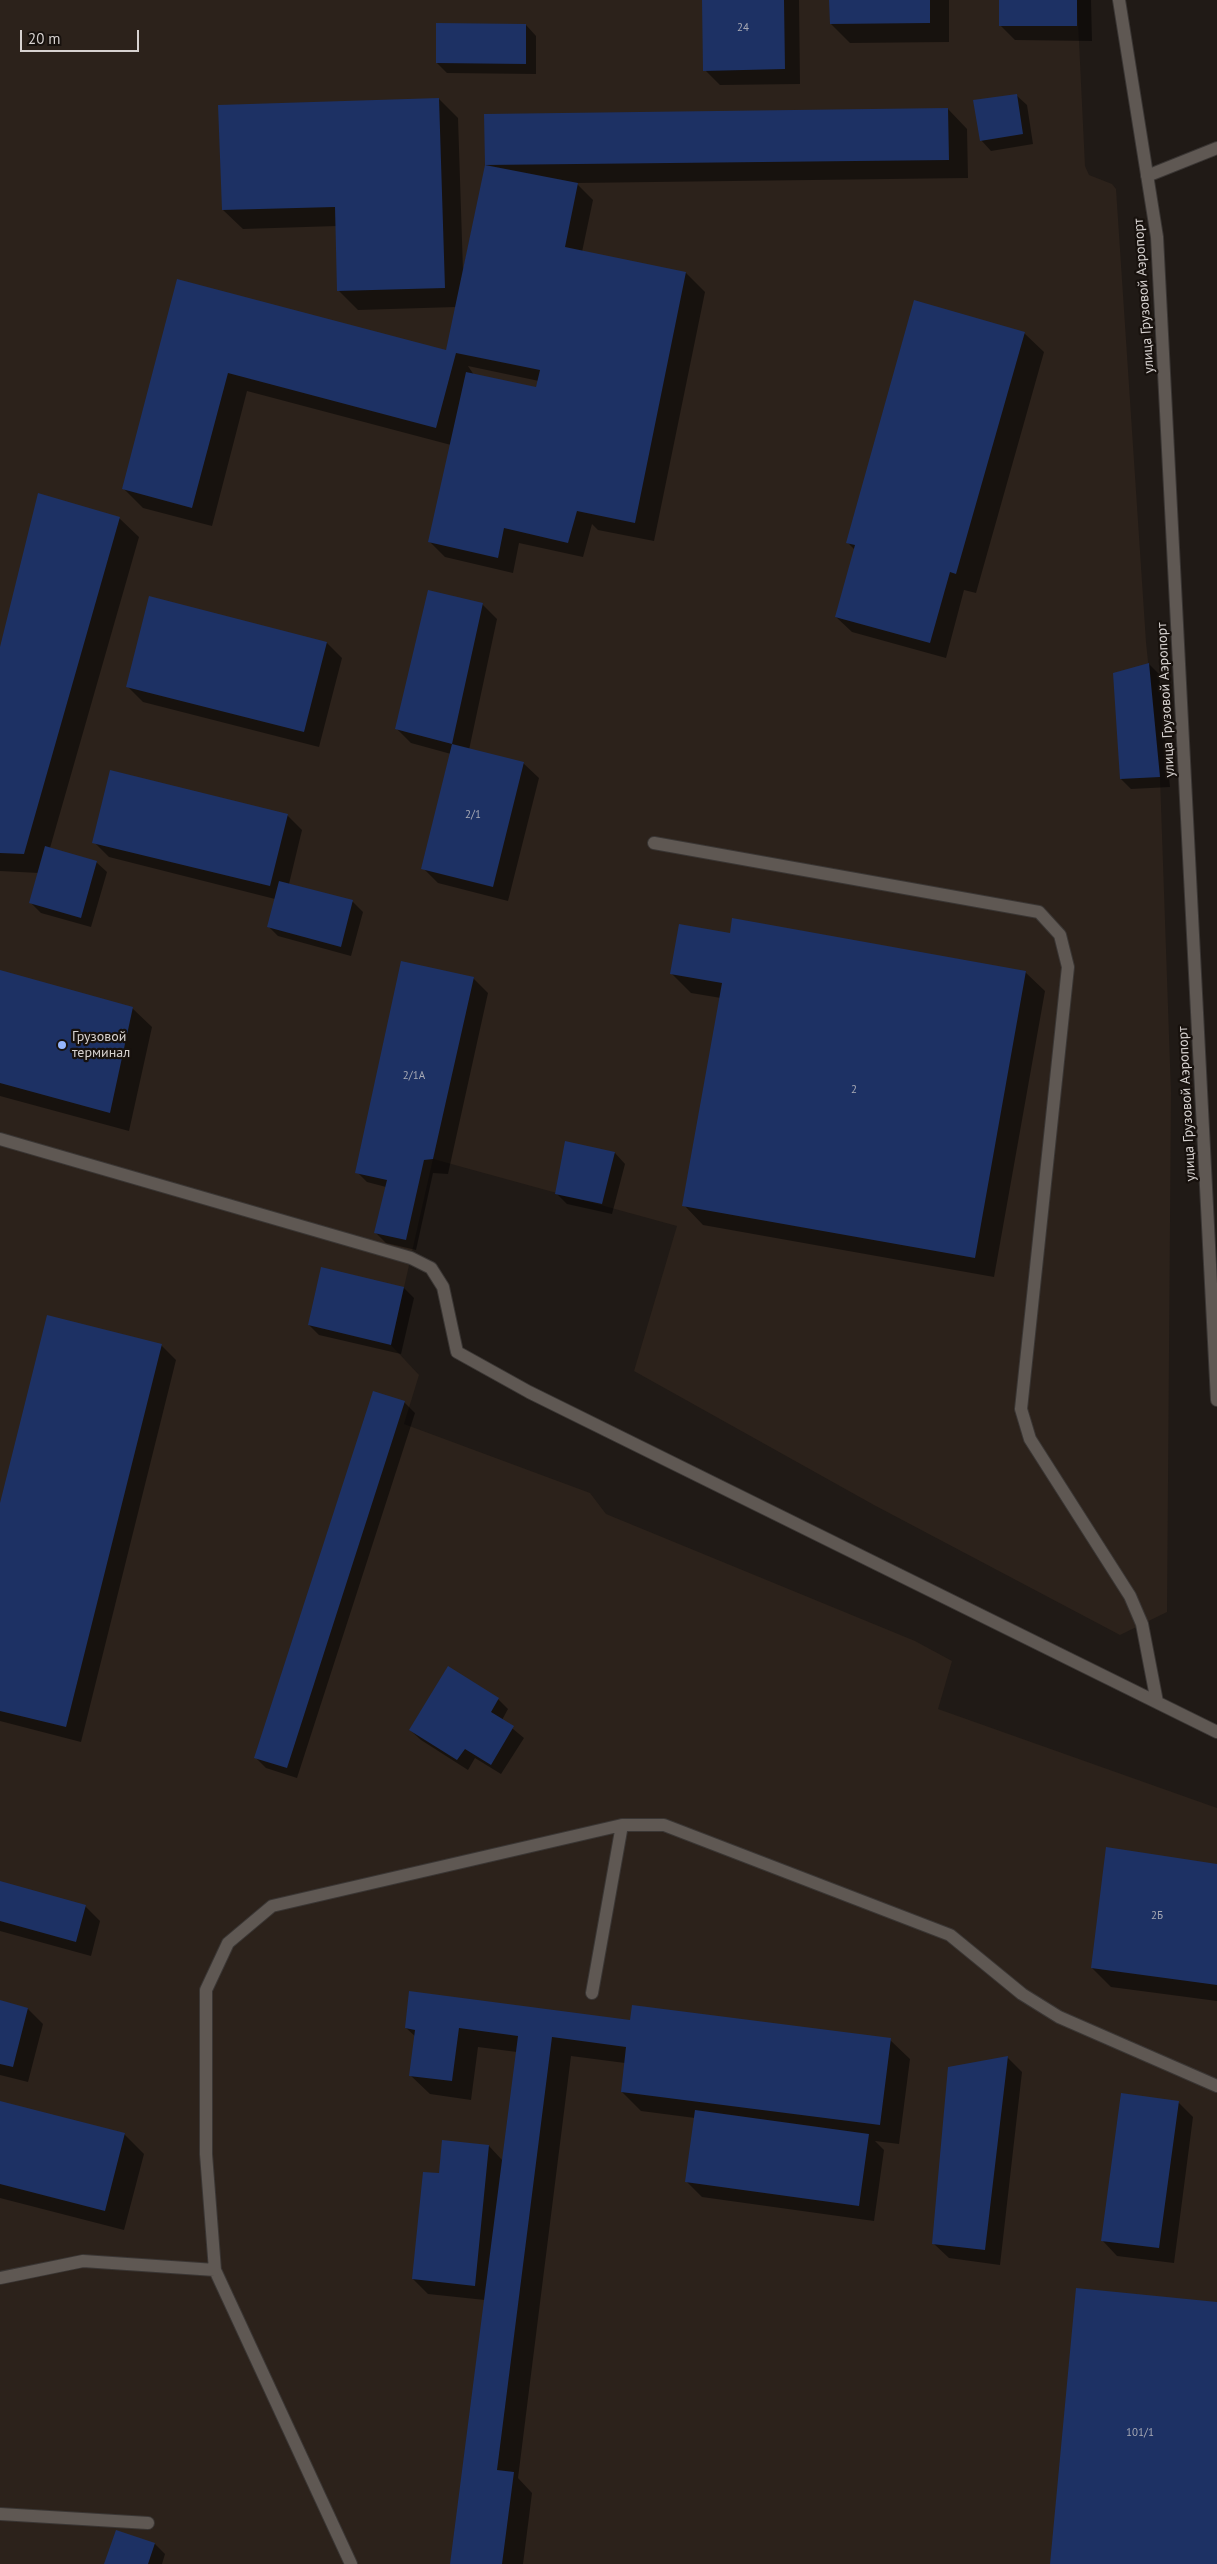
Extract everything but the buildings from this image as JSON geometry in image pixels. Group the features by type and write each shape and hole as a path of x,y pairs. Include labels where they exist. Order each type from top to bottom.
{"lane":[{"name":"улица Грузовой Аэропорт","path":"1119,0 1157,238 1217,1400"},
{"path":"1147,176 1217,148"},
{"path":"654,843 1039,912 1060,935 1068,967 1022,1409 1030,1439 1130,1596 1142,1624 1157,1702"},
{"path":"0,1139 411,1258 431,1268 443,1287 457,1352 529,1392 1217,1732"},
{"path":"351,2564 215,2270 206,2154 206,1990 228,1943 272,1906 622,1826 664,1825 950,1935 1022,1994 1059,2017 1217,2086"},
{"path":"592,1992 622,1826"},
{"path":"0,2278 82,2261 215,2270"},
{"path":"0,2514 148,2523"}],"shaded area":[{"path":"0,0 1077,0 1085,166 1089,175 1112,184 1116,189 1146,642 1160,777 1171,1093 1167,1612 1120,1635 874,1505 634,1371 677,1226 433,1159 391,1345 419,1375 404,1424 590,1493 606,1514 915,1641 952,1661 938,1709 1217,1808 1217,2564 0,2564"}],"place":[{"name":"Грузовой терминал","path":"62,1045"}]}
